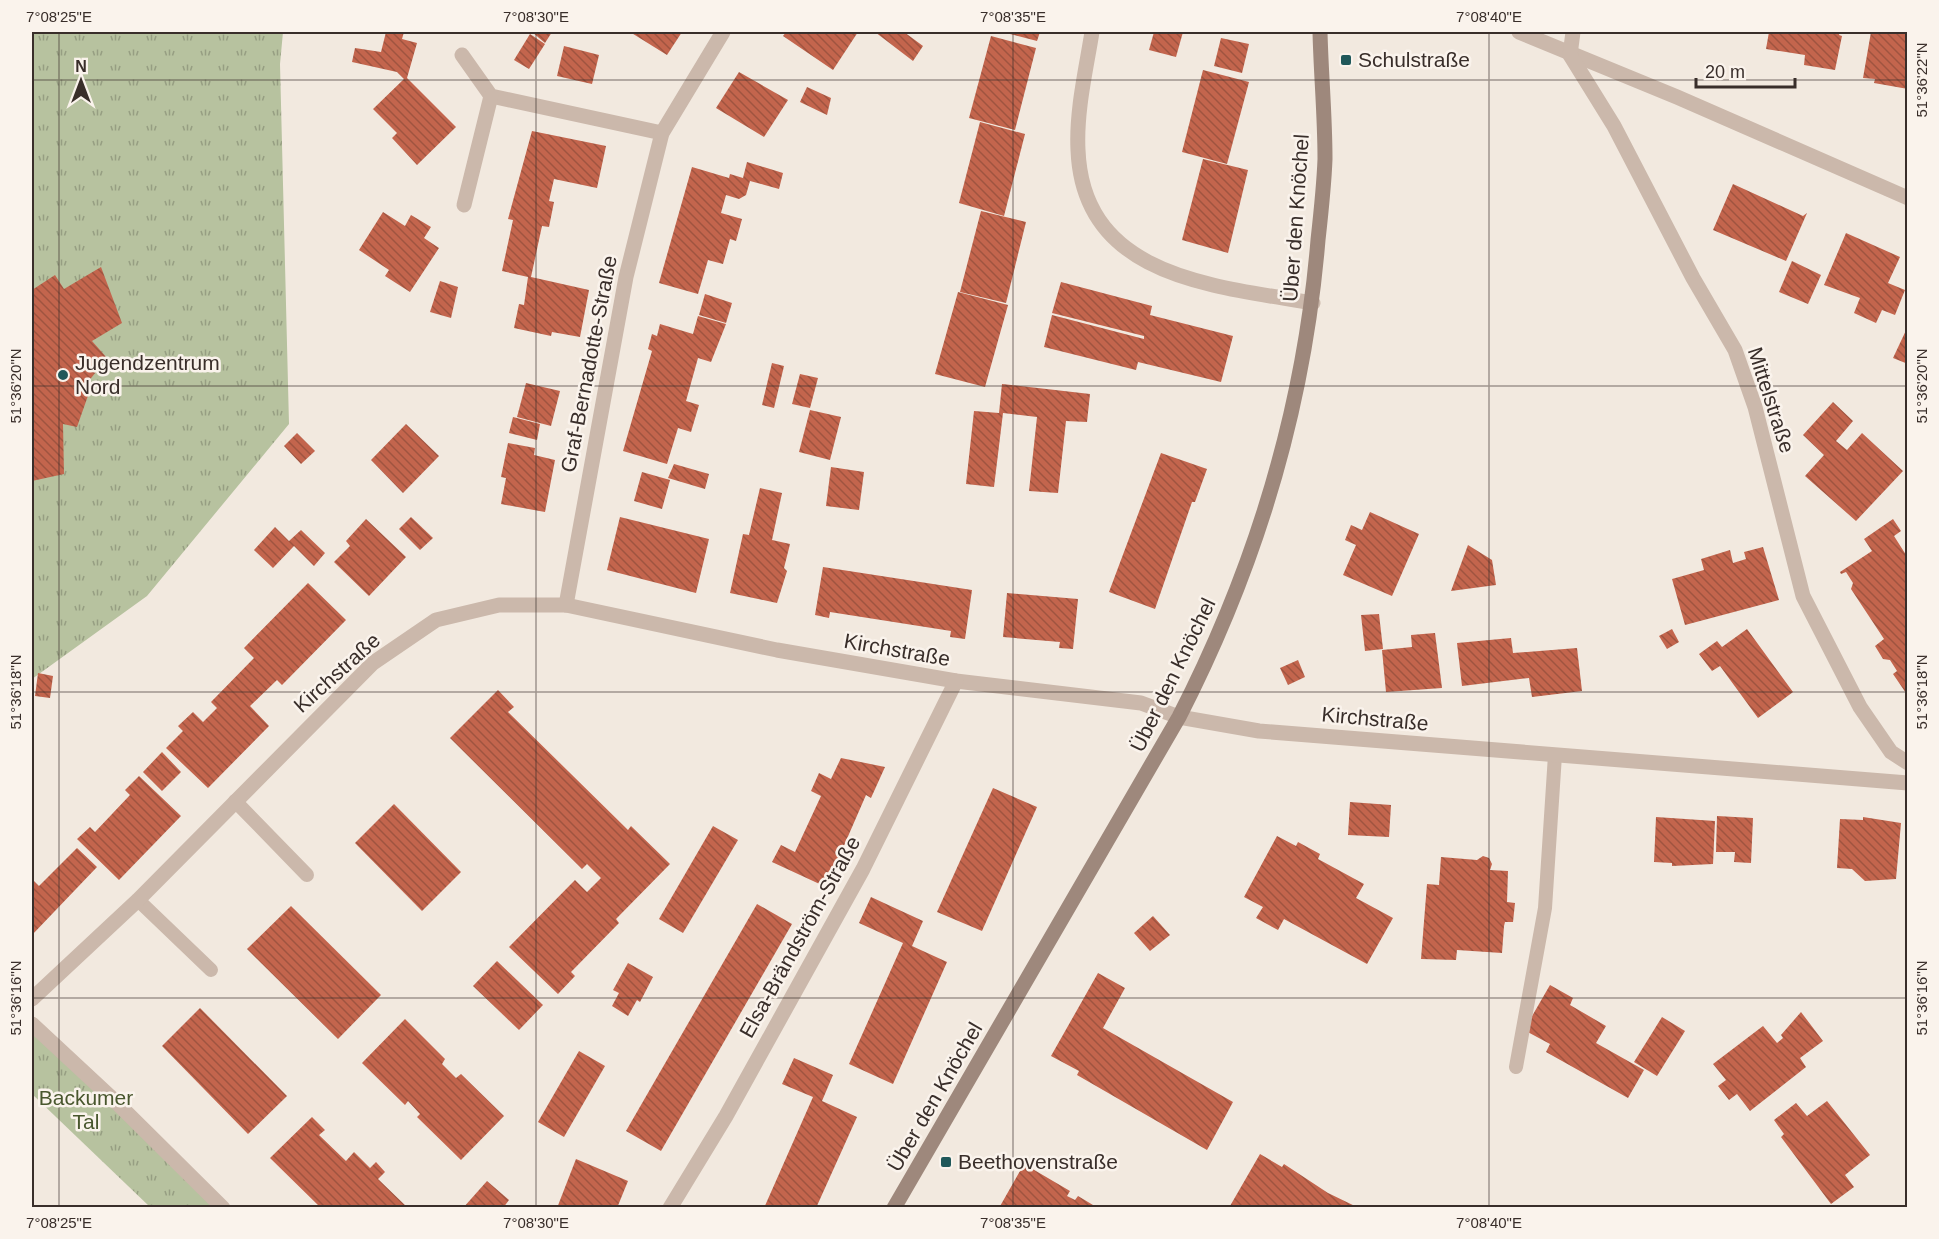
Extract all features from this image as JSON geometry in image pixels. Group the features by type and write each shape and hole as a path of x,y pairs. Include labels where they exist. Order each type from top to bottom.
{"main road":[{"name":"Über den Knöchel","path":"894,1208 1179,717 1214,649 1254,548 1290,426 1313,303 1325,159 1320,32"}],"street":[{"name":"Graf-Bernadotte-Straße","path":"566,605 626,277 662,133 723,32"},
{"path":"1092,32 1078,149 1083,189 1103,230 1141,260 1210,286 1313,303"},
{"path":"1519,32 1570,55 1677,97 1908,198"},
{"path":"1570,55 1573,32"},
{"path":"462,55 491,96 662,133"},
{"name":"Mittelstraße","path":"1570,55 1614,126 1692,278 1735,350 1755,407 1803,596 1860,707 1891,752 1908,764"},
{"path":"464,205 491,96"},
{"name":"Kirchstraße","path":"32,999 138,900 373,663 436,620 499,605 566,605 777,650 956,681 1141,703 1179,717 1259,731 1908,783"},
{"name":"Elsa-Brändström-Straße","path":"670,1208 726,1116 863,869 956,681"},
{"path":"32,1024 117,1103 223,1208"}],"lane":[{"path":"1516,1066 1545,908 1555,755"},
{"path":"235,801 307,875"},
{"path":"138,900 211,970"}],"green space":[{"path":"32,32 283,32 280,64 289,424 147,596 32,679"},
{"name":"Backumer Tal","path":"32,1024 223,1207 150,1207 32,1094"}],"building":[{"path":"386,32 404,32 402,39 417,43 407,78 456,127 417,165 392,138 397,133 373,109 404,79 397,72 352,62 355,48 381,52"},
{"path":"532,32 552,32 545,43"},
{"path":"630,32 682,32 667,55"},
{"path":"786,32 858,32 833,70 783,36"},
{"path":"875,32 904,32 923,46 913,61"},
{"path":"1011,32 1040,32 1037,41 1010,34"},
{"path":"1154,32 1183,32 1176,57 1149,50"},
{"path":"1769,32 1840,32 1839,35 1842,36 1835,70 1804,65 1805,55 1766,49"},
{"path":"1871,32 1908,32 1908,89 1874,83 1875,79 1863,78"},
{"path":"530,34 545,44 529,69 514,60"},
{"path":"991,36 1036,48 1015,130 969,118"},
{"path":"1221,38 1249,44 1242,73 1214,66"},
{"path":"564,46 599,55 592,84 557,76"},
{"path":"1203,70 1249,82 1227,164 1182,152"},
{"path":"739,72 788,100 764,137 716,108"},
{"path":"807,87 831,98 827,115 800,102"},
{"path":"980,122 1025,134 1004,216 959,203"},
{"path":"532,131 606,146 597,188 554,179 549,201 554,202 549,227 542,226 531,277 589,290 580,337 552,332 551,336 514,328 519,304 524,305 528,277 502,271 513,220 508,219"},
{"path":"1203,159 1248,170 1228,253 1182,240"},
{"path":"747,162 783,173 779,189 750,181 746,195 739,199 726,195 721,213 742,219 736,241 730,239 723,264 708,260 698,294 659,283 692,167 729,178 730,174 743,178"},
{"path":"1733,184 1803,216 1807,213 1786,261 1713,230"},
{"path":"981,211 1026,222 1006,303 960,292"},
{"path":"383,212 405,226 411,215 431,227 424,238 439,248 410,292 385,276 389,270 359,250"},
{"path":"1846,233 1900,257 1888,283 1905,290 1895,315 1882,310 1876,323 1854,313 1860,298 1824,285"},
{"path":"1792,261 1821,275 1808,304 1779,292"},
{"name":"Jugendzentrum Nord","path":"101,267 122,323 92,341 107,358 84,387 90,390 77,427 63,424 64,474 32,481 32,290 55,275 64,289"},
{"path":"440,281 458,287 451,318 430,312"},
{"path":"1061,282 1152,306 1150,315 1233,336 1221,382 1138,362 1136,370 1044,347 1052,315 1144,339 1144,336 1052,313"},
{"path":"958,292 1008,305 985,387 935,374"},
{"path":"705,294 732,303 726,323 699,315"},
{"path":"698,316 726,324 711,362 698,358 686,401 699,405 691,432 678,428 667,464 623,451 652,351 648,349 652,334 657,336 660,324 693,334"},
{"path":"1908,326 1908,364 1893,358"},
{"path":"772,363 784,366 774,408 762,405"},
{"path":"800,374 818,378 810,408 792,404"},
{"path":"526,383 560,391 551,426 517,417"},
{"path":"1002,384 1090,394 1087,422 1066,421 1058,493 1029,491 1037,417 1003,413 994,487 966,484 974,411 999,413"},
{"path":"1833,402 1853,421 1836,441 1847,450 1862,433 1903,471 1856,521 1805,476 1824,455 1803,435"},
{"path":"810,410 841,417 830,460 799,452"},
{"path":"513,417 540,424 537,440 509,433"},
{"path":"406,424 439,456 403,493 371,460"},
{"path":"297,433 315,451 301,464 284,446"},
{"path":"508,443 535,448 534,455 555,460 545,512 501,504 506,478 501,477"},
{"path":"1161,453 1207,469 1195,502 1192,502 1155,609 1109,592"},
{"path":"674,464 709,474 705,489 668,478"},
{"path":"831,467 864,472 859,510 826,506"},
{"path":"642,472 670,480 662,509 634,501"},
{"path":"760,488 782,493 772,540 790,544 784,568 787,571 777,603 730,593 743,534 749,535"},
{"path":"1370,512 1419,534 1392,596 1343,575 1356,545 1345,540 1351,525 1362,530"},
{"path":"411,517 433,538 420,550 399,529"},
{"path":"620,517 709,539 696,593 607,570"},
{"path":"366,519 406,557 369,596 334,562 350,546 346,541"},
{"path":"1893,519 1901,531 1894,536 1908,558 1908,696 1893,674 1897,671 1890,660 1883,659 1875,646 1884,639 1851,589 1853,583 1846,572 1841,574 1840,572 1872,551 1864,539"},
{"path":"275,527 289,541 301,530 325,553 314,566 294,546 273,568 254,550"},
{"path":"1468,545 1492,560 1496,585 1451,591"},
{"path":"1763,547 1779,600 1685,625 1672,579 1704,570 1701,559 1730,550 1733,563 1746,559 1744,552"},
{"path":"823,567 972,590 965,639 950,637 951,631 830,612 829,618 815,615"},
{"path":"308,583 346,620 282,685 277,680 250,706 269,726 208,788 166,748 183,731 178,726 193,712 203,722 217,708 211,702 254,658 244,648"},
{"path":"1007,593 1078,599 1073,649 1059,648 1060,642 1003,637"},
{"path":"1379,614 1383,649 1365,651 1361,615"},
{"path":"1672,629 1679,642 1667,649 1659,636"},
{"path":"1747,629 1793,692 1758,718 1720,666 1712,671 1699,654 1717,641 1722,647"},
{"path":"1435,633 1442,688 1386,692 1382,650 1412,647 1411,635"},
{"path":"1511,638 1513,653 1577,648 1582,691 1532,697 1529,678 1462,686 1457,643"},
{"path":"1298,660 1305,677 1288,685 1280,668"},
{"path":"38,673 53,676 50,698 35,696"},
{"path":"498,690 514,707 508,712 628,830 631,826 670,864 616,919 619,923 571,972 575,976 558,994 509,947 575,880 587,892 601,878 587,864 582,869 450,738"},
{"path":"162,752 181,772 162,791 143,772"},
{"path":"841,758 885,767 871,798 866,795 826,887 772,862 781,845 795,852 821,796 811,791 819,773 831,779"},
{"path":"139,776 181,816 119,880 77,839 90,827 95,832 130,795 125,790"},
{"path":"993,788 1037,807 982,931 937,912"},
{"path":"1350,802 1391,805 1389,837 1348,835"},
{"path":"394,804 461,872 422,911 355,843"},
{"path":"1717,816 1753,818 1751,863 1734,862 1735,852 1716,852"},
{"path":"1656,817 1715,821 1713,864 1672,866 1672,863 1654,862"},
{"path":"1863,817 1901,823 1896,879 1865,881 1852,869 1837,868 1840,819 1863,820"},
{"path":"713,826 738,840 683,933 659,919"},
{"path":"1277,836 1296,846 1298,842 1320,854 1318,859 1364,884 1356,898 1393,918 1367,964 1284,919 1278,930 1256,918 1263,907 1244,897"},
{"path":"77,848 97,867 32,935 32,879 39,886"},
{"path":"1483,856 1489,858 1492,864 1490,870 1508,871 1507,902 1515,903 1513,922 1505,922 1502,953 1457,950 1456,960 1421,959 1427,884 1439,885 1441,857 1477,860"},
{"path":"871,897 923,921 912,946 947,962 893,1084 849,1064 903,943 859,923"},
{"path":"757,904 792,924 661,1151 626,1131"},
{"path":"291,906 381,995 338,1039 247,949"},
{"path":"1153,916 1170,935 1150,951 1134,933"},
{"path":"497,961 543,1005 519,1030 473,986"},
{"path":"628,963 653,977 640,1002 637,1000 628,1016 612,1006 619,993 613,990"},
{"path":"1098,973 1125,988 1103,1028 1233,1102 1207,1150 1077,1075 1079,1071 1051,1056"},
{"path":"1550,985 1573,998 1570,1005 1606,1026 1596,1043 1644,1070 1628,1098 1546,1052 1550,1044 1524,1030"},
{"path":"200,1008 287,1096 248,1134 162,1046"},
{"path":"1801,1012 1823,1041 1800,1058 1806,1067 1750,1111 1737,1094 1729,1100 1718,1086 1726,1080 1713,1064 1763,1026 1777,1043"},
{"path":"1662,1017 1685,1031 1657,1076 1634,1062"},
{"path":"405,1019 445,1059 442,1064 456,1078 461,1074 504,1116 461,1160 417,1117 420,1114 408,1101 405,1105 362,1063"},
{"path":"579,1051 605,1066 564,1137 538,1122"},
{"path":"794,1058 833,1075 822,1101 857,1117 816,1208 764,1208 813,1097 782,1084"},
{"path":"1827,1101 1870,1155 1845,1175 1854,1187 1831,1204 1781,1137 1784,1134 1774,1120 1796,1103 1807,1116"},
{"path":"312,1117 325,1130 319,1135 346,1161 354,1152 370,1168 376,1162 385,1172 378,1179 408,1208 321,1208 270,1158"},
{"path":"1260,1154 1282,1167 1284,1164 1328,1193 1359,1208 1232,1208 1230,1206"},
{"path":"576,1159 628,1181 617,1208 557,1208"},
{"path":"1024,1164 1070,1191 1067,1196 1075,1200 1078,1196 1098,1208 999,1208"},
{"path":"487,1181 509,1200 503,1208 463,1208"}],"place":[{"name":"Schulstraße","path":"1346,60"},
{"name":"Jugendzentrum Nord","path":"63,375"},
{"name":"Beethovenstraße","path":"946,1162"}]}
